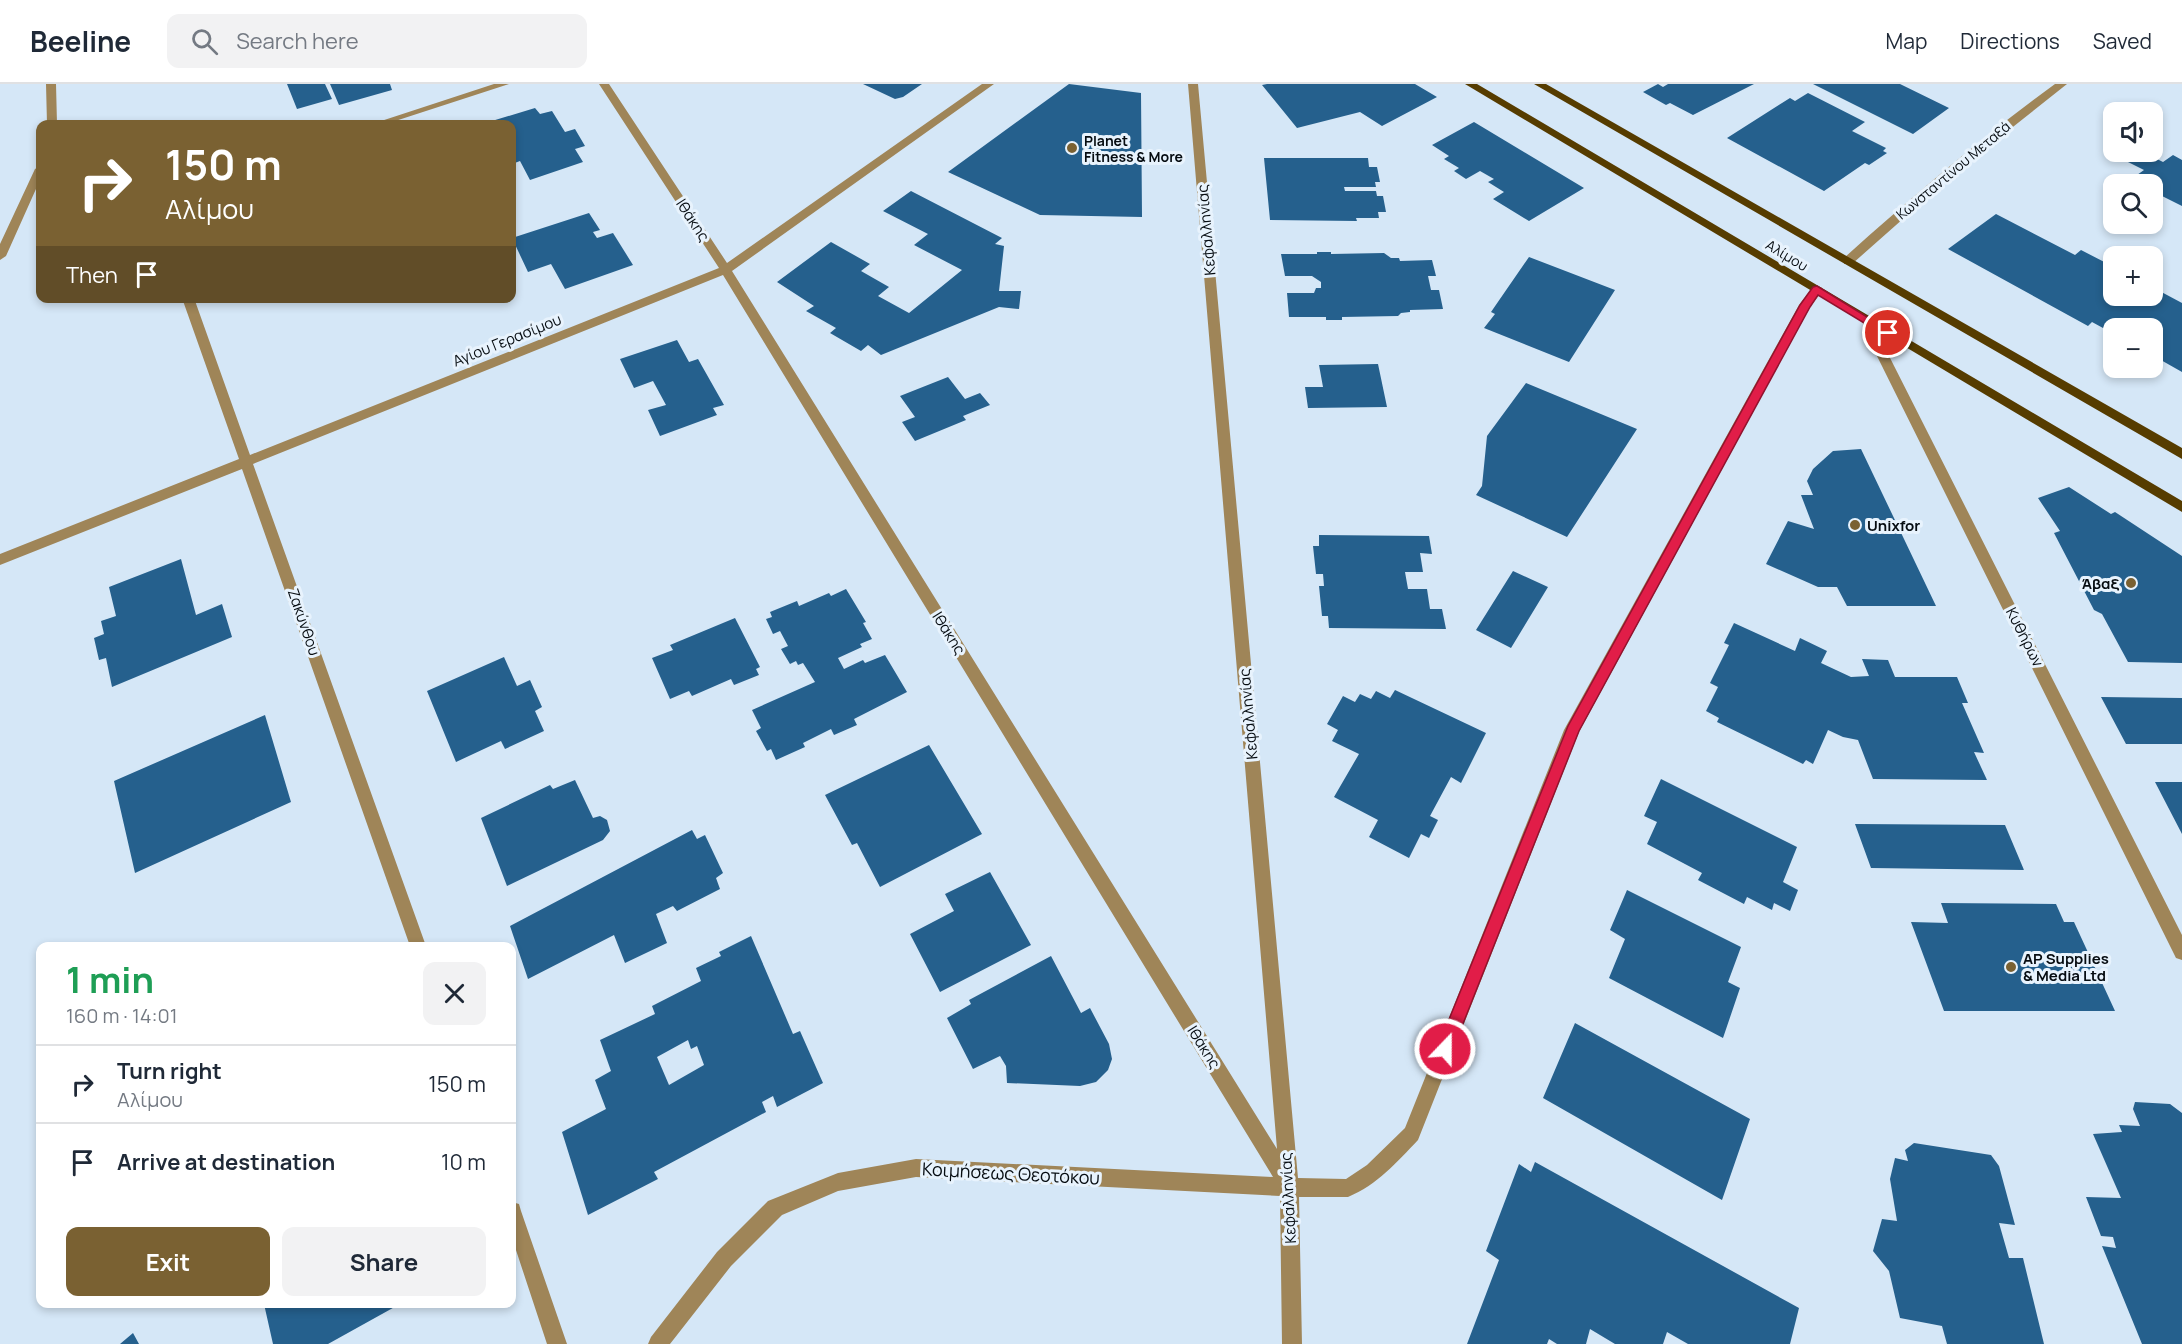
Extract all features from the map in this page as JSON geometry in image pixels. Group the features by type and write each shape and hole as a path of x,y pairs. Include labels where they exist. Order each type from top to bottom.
{"main road":[{"name":"Αλίμου","path":"1470,84 2182,507"},
{"name":"Αλίμου","path":"1539,84 2182,454"}],"street":[{"path":"51,84 52,120"},
{"path":"390,120 504,84"},
{"name":"Ιθάκης","path":"604,84 726,270 1289,1186"},
{"name":"Αγίου Γερασίμου","path":"0,560 726,270 989,84"},
{"name":"Κεφαλληνίας","path":"1193,84 1289,1186 1292,1344"},
{"name":"Κωνσταντίνου Μεταξά","path":"1848,261 1932,185 2016,116 2062,84"},
{"path":"0,256 36,178"},
{"path":"1289,1186 1348,1188 1374,1172 1412,1134 1572,730 1799,315 1817,290"},
{"name":"Ζακύνθου","path":"190,303 417,942"},
{"name":"Κυθήρων","path":"1868,321 1880,350 2182,952"},
{"name":"Κοιμήσεως Θεοτόκου","path":"657,1344 724,1259 775,1208 838,1182 916,1168 1289,1186"},
{"path":"516,1223 557,1344"}],"building":[{"path":"287,84 325,84 332,99 297,109"},
{"path":"330,84 390,84 392,90 339,105"},
{"path":"863,84 922,84 903,97 895,99"},
{"path":"1069,84 1141,93 1142,217 1040,215 948,172"},
{"path":"1415,84 1437,97 1382,126 1360,112 1297,128 1262,85"},
{"path":"1658,84 1663,87 1668,84 1754,84 1693,115 1670,103 1666,105 1643,92"},
{"path":"1813,84 1900,84 1949,108 1913,134"},
{"path":"1808,93 1865,122 1852,131 1886,148 1883,151 1887,153 1869,165 1865,163 1824,191 1727,138 1790,98 1795,101"},
{"path":"535,108 540,114 552,111 565,132 575,129 585,146 575,149 583,162 530,180 520,161 516,162 516,120 495,120"},
{"path":"1474,122 1584,188 1529,221 1493,199 1504,192 1488,182 1494,179 1480,171 1466,179 1454,171 1459,168 1444,159 1449,156 1432,145"},
{"path":"2173,155 2182,160 2182,206 2163,196 2163,174 2138,174 2144,170 2128,162 2163,162"},
{"path":"1264,158 1368,158 1369,167 1377,167 1380,182 1375,182 1376,187 1344,187 1345,191 1376,191 1377,196 1383,196 1386,212 1378,212 1379,218 1356,218 1357,221 1270,220"},
{"path":"911,191 1002,238 995,244 1004,246 999,291 1021,291 1019,309 999,307 881,355 868,345 861,351 830,333 836,328 806,311 814,306 777,282 831,242 870,264 861,271 889,287 878,296 909,313 962,270 914,245 928,234 883,211"},
{"path":"589,213 600,230 593,232 597,238 613,233 633,265 565,289 551,264 528,272 516,246 516,237"},
{"path":"1996,214 2075,255 2081,250 2103,261 2103,306 2163,306 2163,293 2182,303 2182,372 2163,361 2163,318 2103,318 2103,328 2092,322 2088,326 1948,249"},
{"path":"1317,252 1384,253 1391,258 1399,258 1400,261 1432,260 1436,276 1428,276 1431,290 1439,290 1443,309 1410,310 1398,316 1342,317 1342,320 1326,320 1326,317 1289,317 1287,293 1314,293 1316,288 1321,288 1321,282 1312,276 1285,276 1281,254 1317,254"},
{"path":"1529,257 1615,290 1569,362 1484,328 1495,314 1491,312"},
{"path":"677,340 689,362 698,359 724,405 713,408 717,415 660,436 648,410 666,405 653,381 634,388 620,359"},
{"path":"1378,364 1387,407 1308,408 1305,387 1323,387 1319,365"},
{"path":"948,377 965,399 980,393 990,405 963,416 966,420 915,441 902,422 915,417 900,396"},
{"path":"1526,383 1637,429 1567,537 1476,495 1482,486 1487,436"},
{"name":"Unixfor","path":"1861,449 1936,606 1847,606 1837,587 1818,587 1766,564 1788,521 1814,529 1801,495 1813,495 1807,481 1813,469 1833,451"},
{"name":"Άβαξ","path":"2069,487 2111,514 2115,512 2182,556 2182,663 2128,662 2102,614 2094,610 2054,533 2060,531 2038,498"},
{"path":"1319,535 1429,536 1432,554 1420,553 1423,572 1405,572 1408,589 1427,589 1430,609 1442,609 1446,629 1329,628 1328,616 1322,616 1319,586 1324,586 1323,574 1316,574 1313,546 1319,546"},
{"path":"181,559 196,615 222,604 232,637 112,687 106,658 99,660 94,638 104,634 101,621 116,616 109,587"},
{"path":"1513,571 1548,587 1511,648 1476,630"},
{"path":"846,589 866,622 863,623 872,639 860,644 862,647 838,658 844,669 863,660 865,663 885,655 907,692 854,719 857,725 834,735 831,729 803,743 805,747 776,760 771,749 767,751 756,731 761,728 752,710 815,682 803,663 798,665 796,661 790,664 781,649 788,646 780,631 773,634 766,619 772,617 770,612 797,601 799,606 829,593 831,596"},
{"path":"735,618 760,667 756,669 759,675 734,685 731,679 692,696 689,691 670,699 652,658 673,650 670,645"},
{"path":"1734,623 1795,651 1800,638 1827,651 1821,663 1851,677 1869,676 1862,659 1888,660 1895,677 1957,677 1968,703 1962,703 1984,753 1974,752 1987,780 1873,779 1858,740 1843,737 1828,730 1813,764 1806,760 1803,764 1717,722 1719,718 1706,711 1718,687 1710,683 1729,645 1724,643"},
{"path":"504,657 517,686 530,680 542,707 535,711 544,731 505,749 501,741 456,762 427,691"},
{"path":"1395,690 1486,733 1461,783 1451,777 1430,816 1438,820 1429,838 1421,834 1409,858 1369,837 1378,820 1334,797 1359,754 1332,741 1338,730 1327,724 1343,696 1355,702 1360,694 1371,699 1376,691 1390,698"},
{"path":"2101,697 2182,698 2182,744 2126,744"},
{"path":"265,715 291,802 135,873 114,781"},
{"path":"929,745 982,834 880,887 857,843 852,845 825,795"},
{"path":"1661,779 1797,847 1783,882 1798,890 1790,911 1774,903 1772,910 1747,897 1744,904 1698,880 1702,873 1647,844 1657,822 1644,816"},
{"path":"575,780 593,818 600,816 607,820 610,831 603,840 507,886 481,818 550,785 553,789"},
{"path":"2155,782 2182,782 2182,834"},
{"path":"1855,824 2005,825 2024,870 1871,868"},
{"path":"692,830 697,839 705,835 723,873 716,878 720,889 677,911 673,906 656,914 667,943 625,963 614,935 528,979 510,926"},
{"path":"990,872 1031,945 940,992 910,934 954,911 945,894"},
{"path":"1627,890 1741,947 1728,982 1740,988 1723,1038 1609,978 1625,939 1610,930"},
{"name":"AP Supplies & Media Ltd","path":"1941,903 2056,904 2064,922 2074,922 2115,1011 1944,1011 1911,922 1948,923"},
{"path":"751,936 793,1034 800,1031 823,1083 777,1107 773,1096 762,1102 766,1112 654,1172 658,1179 588,1215 562,1132 606,1109 595,1080 611,1071 600,1040 655,1014 652,1006 701,981 696,968 721,956 719,952","holes":["688,1040 691,1049 697,1046 704,1065 669,1085 657,1057"]},
{"path":"1051,956 1081,1013 1090,1008 1109,1044 1112,1059 1108,1070 1096,1082 1080,1086 1007,1083 1006,1066 1000,1056 973,1069 947,1018 971,1004 969,1000"},
{"path":"1575,1023 1750,1119 1722,1200 1543,1098"},
{"path":"2135,1102 2170,1104 2182,1113 2182,1344 2142,1344 2102,1246 2116,1248 2113,1237 2101,1236 2086,1197 2121,1198 2093,1134 2122,1132 2119,1125 2140,1126 2133,1109"},
{"path":"1914,1143 1991,1155 1999,1166 2015,1225 1999,1223 2009,1258 2023,1258 2044,1344 1947,1344 1942,1326 1900,1318 1889,1271 1873,1251 1882,1219 1897,1221 1890,1179 1895,1158 1908,1161 1905,1150"},
{"path":"1535,1162 1799,1308 1790,1344 1688,1344 1667,1332 1663,1344 1615,1344 1590,1329 1586,1344 1557,1344 1549,1339 1547,1344 1467,1344 1499,1260 1486,1251 1519,1164 1531,1172"},
{"path":"265,1308 393,1308 328,1344 273,1344"},
{"path":"133,1333 139,1344 120,1344"}],"place":[{"name":"Planet Fitness & More","path":"1072,148"},
{"name":"Unixfor","path":"1855,525"},
{"name":"Άβαξ","path":"2131,583"},
{"name":"AP Supplies & Media Ltd","path":"2011,967"}],"route":[{"path":"1445,1049 1572,730 1805,305 1817,290 1888,333"}]}
